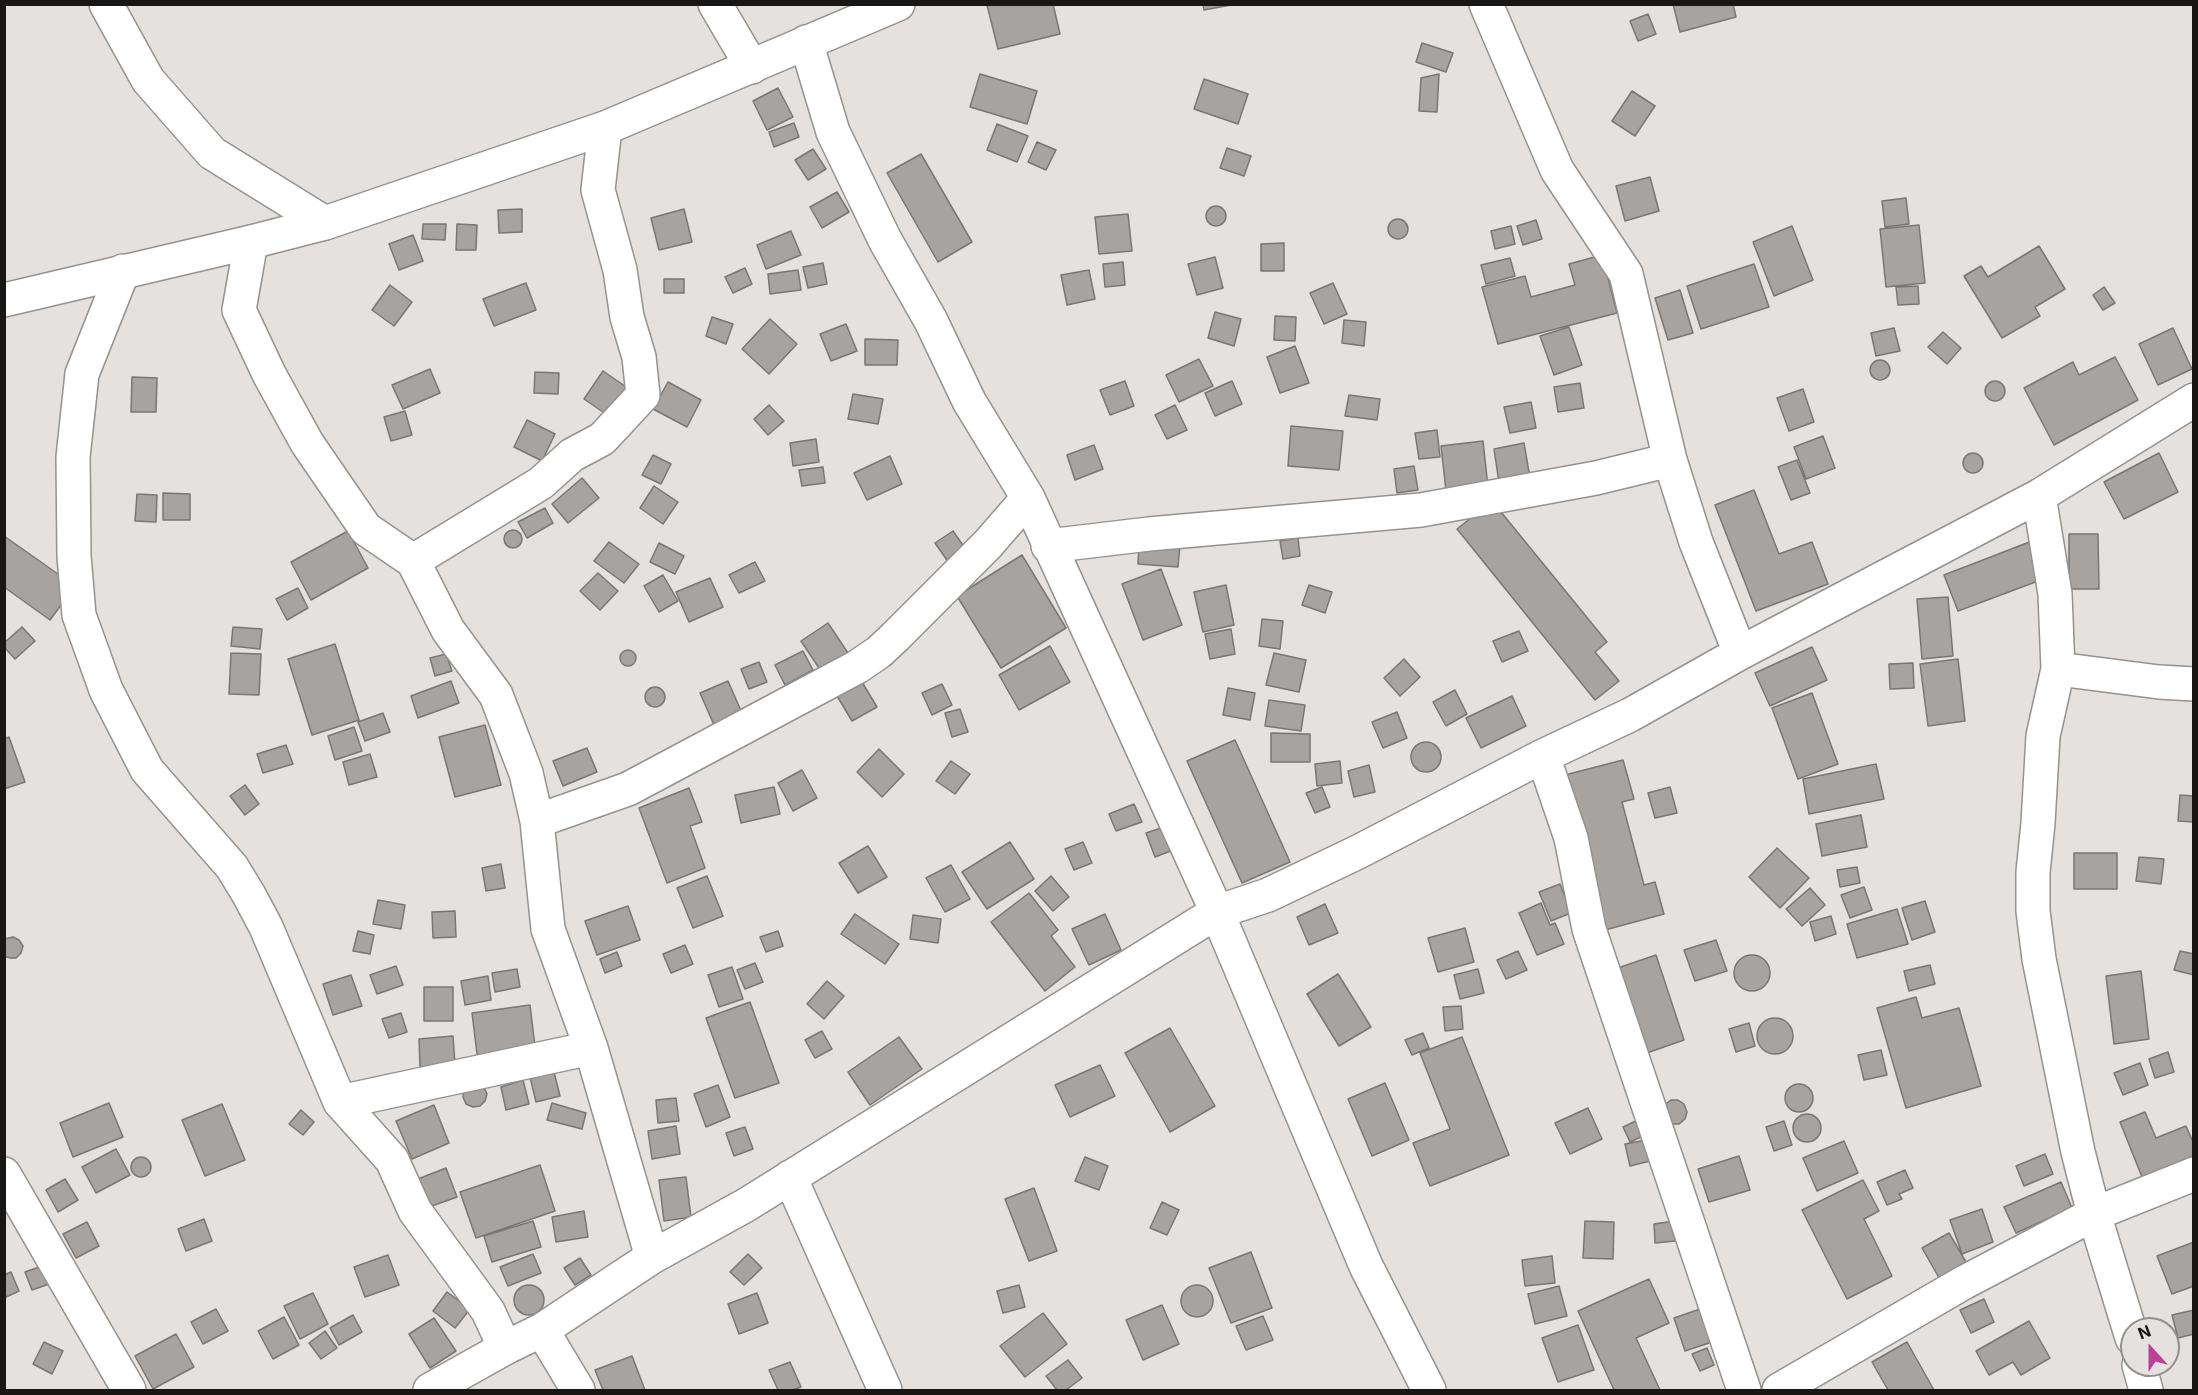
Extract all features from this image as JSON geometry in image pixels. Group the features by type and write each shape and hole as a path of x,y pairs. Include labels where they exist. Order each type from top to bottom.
{"street":[{"path":"106,4 148,80 212,153 325,223"},
{"path":"715,4 752,67"},
{"path":"4,300 325,223 605,128 898,4"},
{"path":"1486,4 1557,170 1626,274 1670,460 1696,542 1740,653"},
{"path":"806,42 833,132 843,154 885,240 931,321 969,401 1028,498 1217,912 1366,1266 1430,1390"},
{"path":"413,561 541,483 572,455 602,439 643,395 639,357 627,317 620,270 598,190 605,128"},
{"path":"251,242 238,310 269,374 307,443 366,529 413,561 448,630 495,694 526,773 537,821 548,929 591,1048 652,1257"},
{"path":"123,271 82,374 73,456 74,556 80,615 106,690 147,770 232,867 249,895 266,927 340,1102 392,1160 415,1211 488,1311 505,1348"},
{"path":"430,1390 542,1330 652,1257 746,1204 1217,912 1268,895 1358,852 1543,756 1630,715 1740,653 2039,496 2193,400"},
{"path":"1048,546 1149,534 1421,510 1596,478 1670,460"},
{"path":"2039,496 2055,594 2058,669 2043,736 2033,872 2033,911 2039,959 2079,1152 2094,1214 2126,1317"},
{"path":"537,821 628,789 857,667 879,652 895,637 988,544 1028,498"},
{"path":"2058,669 2193,684"},
{"path":"1543,756 1571,838 1589,929 1744,1390"},
{"path":"340,1102 591,1048"},
{"path":"1779,1390 1963,1283 2094,1214 2193,1174"},
{"path":"790,1177 885,1390"},
{"path":"7,1183 129,1390"},
{"path":"542,1330 578,1390"}],"building":[{"path":"1053,4 1060,34 998,49 987,5"},
{"path":"1203,4 1236,4 1204,10"},
{"path":"1673,4 1733,4 1736,17 1680,32"},
{"path":"1648,14 1656,34 1638,41 1630,21"},
{"path":"1422,43 1453,53 1446,72 1416,62"},
{"path":"980,74 1037,91 1027,124 970,107"},
{"path":"1439,74 1437,112 1419,111 1421,78"},
{"path":"1204,79 1248,94 1238,124 1194,109"},
{"path":"778,88 793,117 767,130 753,101"},
{"path":"1632,91 1655,106 1635,136 1612,121"},
{"path":"794,123 799,137 774,147 769,132"},
{"path":"997,124 1028,136 1017,162 987,150"},
{"path":"1037,142 1056,150 1046,170 1028,162"},
{"path":"1227,148 1251,156 1244,176 1220,168"},
{"path":"813,149 826,169 808,180 795,160"},
{"path":"921,154 972,242 938,262 887,173"},
{"path":"1650,177 1659,211 1625,221 1616,186"},
{"path":"837,192 849,212 822,228 810,207"},
{"path":"1906,198 1909,224 1885,227 1882,201"},
{"path":"1216,206 1223,209 1226,216 1223,223 1216,226 1209,223 1206,216 1209,209"},
{"path":"522,209 522,232 499,233 498,210"},
{"path":"684,209 692,242 659,250 651,218"},
{"path":"1128,214 1132,251 1099,254 1095,217"},
{"path":"1398,219 1405,222 1408,229 1405,236 1398,239 1391,236 1388,229 1391,222"},
{"path":"1536,220 1542,239 1523,245 1517,226"},
{"path":"423,224 446,224 445,240 422,239"},
{"path":"457,224 477,225 476,250 456,250"},
{"path":"1919,225 1925,283 1886,287 1880,229"},
{"path":"1511,226 1515,244 1495,249 1491,231"},
{"path":"1792,226 1813,280 1774,296 1753,242"},
{"path":"791,231 801,255 766,269 757,245"},
{"path":"413,235 423,261 399,270 389,244"},
{"path":"1284,243 1284,271 1261,271 1261,244"},
{"path":"2039,246 2065,289 2035,307 2040,316 2002,338 1964,276 1981,266 1988,277"},
{"path":"1602,255 1617,313 1498,344 1482,287 1525,276 1531,297 1575,285 1569,264"},
{"path":"1215,257 1223,288 1197,295 1188,264"},
{"path":"1510,258 1515,276 1486,284 1481,265"},
{"path":"1123,262 1125,285 1105,287 1103,264"},
{"path":"823,263 827,284 808,288 803,267"},
{"path":"1754,264 1769,307 1701,329 1687,286"},
{"path":"745,268 752,284 733,293 725,277"},
{"path":"798,270 801,290 770,294 768,274"},
{"path":"1089,270 1095,299 1067,305 1061,275"},
{"path":"664,279 684,279 684,293 664,293"},
{"path":"526,283 536,310 494,326 483,299"},
{"path":"1333,283 1347,314 1324,324 1310,293"},
{"path":"390,285 412,302 394,326 372,310"},
{"path":"1918,286 1919,304 1898,305 1896,287"},
{"path":"2104,287 2115,303 2103,310 2093,295"},
{"path":"1680,290 1693,333 1668,340 1655,298"},
{"path":"1215,312 1241,319 1234,346 1208,338"},
{"path":"1275,316 1296,317 1295,341 1274,340"},
{"path":"712,317 733,324 726,344 706,336"},
{"path":"770,319 797,344 769,374 742,349"},
{"path":"1344,320 1366,322 1364,346 1342,343"},
{"path":"846,324 857,351 831,361 820,334"},
{"path":"1569,327 1582,365 1554,375 1540,336"},
{"path":"1894,328 1900,351 1876,356 1871,333"},
{"path":"2173,328 2192,369 2158,385 2139,344"},
{"path":"1943,332 1961,348 1947,364 1928,347"},
{"path":"865,339 898,340 897,365 865,365"},
{"path":"1295,346 1309,383 1280,393 1267,357"},
{"path":"2115,357 2138,400 2054,445 2024,388 2073,362 2079,375"},
{"path":"1199,359 1213,386 1179,402 1166,375"},
{"path":"1880,360 1887,363 1890,370 1887,377 1880,380 1873,377 1870,370 1873,363"},
{"path":"430,369 440,393 403,409 392,385"},
{"path":"603,371 632,391 613,419 584,399"},
{"path":"535,372 559,373 558,394 534,393"},
{"path":"132,377 157,378 156,412 131,412"},
{"path":"1125,381 1134,406 1110,415 1100,390"},
{"path":"1232,381 1242,404 1215,416 1205,393"},
{"path":"1995,381 2002,384 2005,391 2002,398 1995,401 1988,398 1985,391 1988,384"},
{"path":"668,382 701,400 687,427 653,409"},
{"path":"1580,383 1584,408 1558,412 1554,387"},
{"path":"1803,389 1814,422 1789,431 1777,398"},
{"path":"853,394 883,399 878,424 848,419"},
{"path":"1349,395 1380,399 1377,420 1345,416"},
{"path":"1531,402 1536,428 1510,433 1504,407"},
{"path":"769,405 784,421 768,435 754,419"},
{"path":"1175,405 1187,430 1167,439 1155,415"},
{"path":"405,411 412,435 391,441 384,417"},
{"path":"527,420 555,434 542,461 514,447"},
{"path":"1291,426 1343,431 1339,470 1288,466"},
{"path":"1437,430 1440,457 1419,459 1415,433"},
{"path":"1823,436 1835,468 1806,479 1794,447"},
{"path":"816,439 819,462 793,466 790,443"},
{"path":"1483,441 1488,487 1446,491 1441,446"},
{"path":"1524,443 1530,478 1499,483 1494,449"},
{"path":"1094,445 1103,469 1075,480 1067,455"},
{"path":"1973,453 1980,456 1983,463 1980,470 1973,473 1966,470 1963,463 1966,456"},
{"path":"2159,453 2178,492 2124,519 2104,482"},
{"path":"653,455 671,464 661,484 642,475"},
{"path":"890,456 902,484 867,500 854,473"},
{"path":"1797,460 1810,493 1791,500 1778,467"},
{"path":"1414,466 1418,490 1397,493 1394,469"},
{"path":"823,467 825,483 802,486 799,470"},
{"path":"582,478 599,498 568,523 552,504"},
{"path":"654,486 678,502 663,524 640,508"},
{"path":"1754,490 1779,554 1812,542 1828,584 1756,611 1715,505"},
{"path":"163,493 190,494 190,520 163,520"},
{"path":"137,494 157,495 156,522 135,521"},
{"path":"1492,501 1607,642 1595,652 1619,681 1595,700 1457,529"},
{"path":"545,508 553,523 527,538 518,522"},
{"path":"509,530 517,530 522,535 520,546 509,548 504,543 504,535"},
{"path":"348,531 368,568 311,600 291,562"},
{"path":"953,531 967,551 949,563 935,543"},
{"path":"2069,534 2098,534 2099,589 2069,589"},
{"path":"4,536 75,586 50,620 4,587"},
{"path":"1298,538 1300,556 1283,559 1280,541"},
{"path":"2032,541 2046,578 1958,611 1944,575"},
{"path":"609,542 639,564 624,583 594,561"},
{"path":"659,543 684,556 675,574 650,562"},
{"path":"1139,543 1180,545 1178,567 1138,564"},
{"path":"1022,555 1066,628 1001,668 957,596"},
{"path":"755,562 765,581 739,593 729,575"},
{"path":"1161,569 1182,625 1143,640 1122,584"},
{"path":"598,573 618,591 600,610 580,591"},
{"path":"663,575 678,601 659,612 644,586"},
{"path":"710,578 723,607 689,622 676,592"},
{"path":"1226,585 1234,625 1203,632 1194,592"},
{"path":"1309,585 1332,592 1325,613 1302,605"},
{"path":"298,588 308,608 287,620 276,599"},
{"path":"1948,597 1953,656 1922,659 1917,599"},
{"path":"1262,619 1283,621 1280,649 1259,646"},
{"path":"828,623 848,653 821,671 801,641"},
{"path":"22,627 35,641 15,659 4,647 4,643"},
{"path":"233,627 262,629 260,649 231,646"},
{"path":"1231,629 1235,654 1210,659 1205,634"},
{"path":"1519,631 1528,651 1502,662 1493,641"},
{"path":"335,644 359,720 312,735 288,659"},
{"path":"1050,646 1070,682 1019,710 999,675"},
{"path":"1812,647 1827,680 1770,706 1755,673"},
{"path":"628,650 634,652 636,658 634,664 628,666 622,664 620,658 622,652"},
{"path":"803,651 813,670 785,685 775,665"},
{"path":"231,653 261,654 259,695 229,694"},
{"path":"1274,653 1306,660 1299,692 1266,685"},
{"path":"446,654 452,671 435,676 430,658"},
{"path":"1404,659 1420,677 1400,696 1384,678"},
{"path":"1958,659 1965,721 1928,726 1920,664"},
{"path":"759,662 767,682 749,689 741,669"},
{"path":"1913,663 1914,688 1890,689 1889,664"},
{"path":"451,681 459,703 418,718 411,696"},
{"path":"728,681 742,713 714,725 700,693"},
{"path":"862,682 877,707 852,721 837,696"},
{"path":"942,684 952,705 932,715 922,693"},
{"path":"655,687 662,690 665,697 662,704 655,707 648,704 645,697 648,690"},
{"path":"1228,688 1255,693 1250,720 1223,715"},
{"path":"1455,690 1467,714 1446,726 1433,702"},
{"path":"1812,693 1838,764 1798,779 1772,708"},
{"path":"1512,696 1526,726 1481,748 1466,718"},
{"path":"1269,700 1305,705 1301,731 1265,726"},
{"path":"960,709 968,732 952,737 945,713"},
{"path":"1397,712 1407,738 1383,748 1372,722"},
{"path":"383,713 390,732 365,741 358,722"},
{"path":"485,725 501,785 455,797 439,737"},
{"path":"354,727 362,751 335,760 328,736"},
{"path":"1271,733 1310,734 1310,762 1271,762"},
{"path":"9,737 25,782 4,789 4,739"},
{"path":"1235,740 1290,862 1242,883 1187,761"},
{"path":"1426,742 1432,743 1440,751 1440,763 1432,771 1426,772 1420,771 1412,763 1411,757 1412,751 1420,743"},
{"path":"286,745 293,764 263,773 257,754"},
{"path":"587,748 597,772 563,786 553,761"},
{"path":"879,749 904,774 882,797 857,772"},
{"path":"370,754 377,777 349,785 343,762"},
{"path":"1623,760 1634,799 1622,802 1644,885 1655,882 1664,914 1605,930 1565,775"},
{"path":"951,761 970,774 955,794 936,781"},
{"path":"1340,761 1342,783 1317,786 1315,764"},
{"path":"1876,764 1884,799 1809,814 1803,779"},
{"path":"1369,765 1375,792 1354,797 1348,771"},
{"path":"802,770 817,798 793,811 778,783"},
{"path":"245,785 259,804 245,815 230,796"},
{"path":"774,787 780,814 741,823 735,795"},
{"path":"1322,787 1330,807 1315,813 1306,793"},
{"path":"1670,787 1677,813 1655,818 1648,793"},
{"path":"689,788 702,822 690,826 705,868 667,883 639,808"},
{"path":"2180,795 2194,796 2194,822 2178,821"},
{"path":"1134,804 1142,822 1116,831 1109,814"},
{"path":"1861,815 1867,847 1822,856 1816,824"},
{"path":"1167,826 1176,849 1155,857 1146,833"},
{"path":"1010,842 1034,879 987,909 962,872"},
{"path":"1083,842 1092,863 1074,870 1065,849"},
{"path":"868,846 887,877 858,893 839,863"},
{"path":"1777,848 1809,878 1780,908 1749,877"},
{"path":"2074,853 2117,853 2117,889 2074,889"},
{"path":"2139,857 2164,859 2161,884 2136,881"},
{"path":"501,864 505,888 486,891 482,868"},
{"path":"951,865 970,899 945,912 926,878"},
{"path":"1857,867 1860,883 1840,887 1837,870"},
{"path":"707,876 723,916 693,928 677,888"},
{"path":"1051,876 1069,897 1053,911 1035,891"},
{"path":"1560,884 1571,913 1551,921 1539,892"},
{"path":"1864,887 1872,910 1850,918 1841,895"},
{"path":"1810,888 1825,905 1802,926 1786,909"},
{"path":"1029,893 1058,930 1051,936 1075,967 1045,991 991,922"},
{"path":"378,900 405,905 401,929 373,924"},
{"path":"1925,901 1935,932 1912,940 1902,908"},
{"path":"1541,903 1550,925 1555,923 1564,944 1537,955 1519,913"},
{"path":"1325,904 1338,933 1309,945 1297,917"},
{"path":"628,906 640,940 597,955 585,921"},
{"path":"1897,909 1908,944 1857,958 1847,924"},
{"path":"455,911 456,937 433,938 432,912"},
{"path":"855,914 899,944 885,964 841,934"},
{"path":"1105,914 1121,950 1089,965 1072,929"},
{"path":"913,915 941,919 938,943 910,939"},
{"path":"1831,916 1836,934 1815,941 1810,922"},
{"path":"1465,928 1474,962 1438,972 1428,938"},
{"path":"358,931 374,935 370,954 353,951"},
{"path":"778,931 783,946 766,952 760,937"},
{"path":"13,937 23,946 16,958 10,958 4,956 4,939"},
{"path":"1716,940 1727,971 1695,981 1684,950"},
{"path":"685,945 693,964 671,973 663,954"},
{"path":"1518,951 1527,970 1506,979 1497,960"},
{"path":"2180,951 2194,954 2194,975 2174,970"},
{"path":"617,952 622,966 605,973 600,959"},
{"path":"1656,955 1684,1040 1641,1055 1612,970"},
{"path":"1752,955 1765,960 1770,973 1765,986 1752,991 1739,986 1734,973 1739,960"},
{"path":"755,963 763,982 745,989 737,970"},
{"path":"1930,965 1935,984 1909,991 1904,971"},
{"path":"396,966 403,985 377,994 370,975"},
{"path":"732,967 743,999 719,1007 708,975"},
{"path":"517,969 520,987 495,992 492,973"},
{"path":"1478,969 1484,993 1460,999 1454,975"},
{"path":"2141,971 2149,1039 2114,1044 2106,976"},
{"path":"1338,974 1371,1027 1339,1046 1307,994"},
{"path":"351,975 362,1006 333,1015 323,984"},
{"path":"488,976 491,1000 465,1005 461,981"},
{"path":"827,981 844,996 824,1019 807,1004"},
{"path":"424,987 453,987 453,1021 424,1021"},
{"path":"1916,997 1922,1018 1959,1008 1981,1086 1906,1108 1877,1008"},
{"path":"750,1002 779,1083 735,1098 706,1018"},
{"path":"530,1005 536,1055 478,1062 472,1013"},
{"path":"1461,1006 1463,1029 1445,1031 1443,1007"},
{"path":"401,1013 407,1032 389,1038 382,1019"},
{"path":"1775,1018 1788,1023 1793,1036 1788,1049 1775,1054 1762,1049 1757,1036 1762,1023"},
{"path":"1749,1023 1755,1046 1736,1052 1729,1029"},
{"path":"1170,1028 1215,1106 1170,1132 1125,1053"},
{"path":"822,1031 832,1049 815,1058 805,1040"},
{"path":"1423,1033 1429,1048 1412,1055 1405,1040"},
{"path":"453,1036 455,1064 420,1067 419,1039"},
{"path":"899,1037 922,1069 870,1105 848,1072"},
{"path":"1462,1037 1509,1155 1430,1186 1413,1143 1450,1129 1420,1053"},
{"path":"1881,1050 1887,1075 1864,1080 1858,1055"},
{"path":"2168,1052 2174,1072 2155,1078 2149,1059"},
{"path":"2140,1063 2148,1085 2123,1095 2114,1073"},
{"path":"1100,1065 1115,1096 1070,1117 1055,1085"},
{"path":"554,1072 560,1096 536,1102 530,1077"},
{"path":"523,1080 529,1104 506,1110 501,1087"},
{"path":"1385,1083 1409,1140 1372,1156 1348,1099"},
{"path":"1799,1084 1809,1088 1813,1098 1809,1108 1799,1112 1789,1108 1785,1098 1789,1088"},
{"path":"718,1085 730,1117 706,1127 694,1094"},
{"path":"484,1087 487,1094 480,1106 473,1107 466,1104 463,1097 464,1090"},
{"path":"676,1098 679,1121 658,1123 656,1100"},
{"path":"1671,1100 1678,1100 1684,1104 1687,1112 1685,1119 1679,1124 1671,1124 1664,1105"},
{"path":"109,1103 123,1137 73,1157 60,1123"},
{"path":"552,1103 586,1113 582,1129 547,1120"},
{"path":"222,1104 245,1160 205,1176 182,1120"},
{"path":"434,1105 449,1143 412,1159 396,1121"},
{"path":"1588,1108 1602,1139 1570,1154 1555,1123"},
{"path":"301,1110 314,1122 303,1135 289,1124"},
{"path":"2145,1112 2156,1138 2186,1126 2194,1144 2194,1163 2144,1182 2120,1122"},
{"path":"1807,1114 1817,1118 1821,1128 1817,1138 1807,1142 1797,1138 1793,1128 1797,1118"},
{"path":"1636,1121 1643,1136 1630,1142 1623,1127"},
{"path":"1784,1121 1792,1145 1774,1151 1766,1127"},
{"path":"676,1126 680,1154 652,1159 648,1131"},
{"path":"745,1127 753,1149 734,1156 726,1133"},
{"path":"1646,1140 1650,1161 1630,1166 1625,1144"},
{"path":"1844,1141 1858,1173 1817,1191 1803,1158"},
{"path":"116,1149 130,1175 96,1193 82,1167"},
{"path":"2045,1154 2053,1174 2024,1186 2016,1166"},
{"path":"1739,1156 1750,1190 1709,1202 1698,1169"},
{"path":"141,1157 148,1160 151,1167 148,1174 141,1177 134,1174 131,1167 134,1160"},
{"path":"1085,1157 1108,1166 1099,1190 1075,1181"},
{"path":"540,1165 555,1211 476,1238 460,1192"},
{"path":"446,1168 457,1197 429,1207 418,1179"},
{"path":"1905,1170 1913,1188 1899,1194 1902,1199 1887,1205 1877,1182"},
{"path":"686,1177 691,1217 664,1221 659,1180"},
{"path":"65,1179 78,1200 58,1212 46,1190"},
{"path":"1863,1180 1879,1211 1864,1219 1892,1276 1847,1299 1802,1210"},
{"path":"2061,1182 2072,1208 2016,1233 2004,1207"},
{"path":"1034,1188 1057,1251 1029,1261 1005,1199"},
{"path":"1162,1202 1179,1210 1167,1235 1150,1228"},
{"path":"1982,1209 1993,1242 1962,1254 1950,1220"},
{"path":"584,1211 588,1237 556,1242 552,1217"},
{"path":"204,1219 212,1241 186,1251 178,1229"},
{"path":"533,1221 541,1247 492,1262 484,1236"},
{"path":"1585,1221 1614,1222 1613,1259 1583,1258"},
{"path":"1674,1221 1675,1241 1655,1243 1654,1224"},
{"path":"87,1222 99,1246 76,1258 63,1234"},
{"path":"1949,1233 1969,1267 1942,1283 1922,1248"},
{"path":"2194,1242 2194,1286 2172,1294 2157,1256"},
{"path":"1251,1252 1272,1308 1231,1323 1209,1268"},
{"path":"533,1254 541,1273 508,1286 500,1267"},
{"path":"748,1254 762,1268 744,1285 730,1272"},
{"path":"388,1255 399,1285 365,1297 354,1267"},
{"path":"1552,1256 1555,1283 1525,1286 1522,1260"},
{"path":"580,1258 591,1275 575,1285 564,1268"},
{"path":"42,1266 49,1284 32,1290 25,1272"},
{"path":"11,1272 19,1291 4,1298 4,1275"},
{"path":"1649,1279 1669,1323 1636,1338 1660,1390 1614,1390 1578,1311"},
{"path":"529,1285 540,1289 544,1300 540,1311 529,1315 518,1311 514,1300 518,1289"},
{"path":"1019,1285 1025,1307 1003,1313 997,1291"},
{"path":"1197,1285 1208,1290 1213,1301 1208,1312 1197,1317 1186,1312 1181,1301 1186,1290"},
{"path":"1559,1286 1567,1316 1535,1324 1528,1294"},
{"path":"447,1292 470,1309 455,1328 433,1311"},
{"path":"313,1293 328,1324 300,1339 284,1306"},
{"path":"757,1293 768,1323 739,1334 728,1304"},
{"path":"1984,1299 1994,1322 1971,1333 1960,1310"},
{"path":"1162,1305 1179,1344 1143,1360 1126,1320"},
{"path":"216,1309 228,1331 203,1344 191,1322"},
{"path":"1700,1309 1712,1342 1685,1351 1674,1318"},
{"path":"2194,1310 2194,1334 2180,1338 2180,1317 2173,1317 2172,1315"},
{"path":"1043,1313 1067,1344 1025,1377 1000,1346"},
{"path":"353,1315 362,1332 339,1345 330,1328"},
{"path":"1263,1316 1273,1340 1246,1350 1236,1326"},
{"path":"284,1317 299,1345 273,1359 258,1331"},
{"path":"434,1318 456,1351 430,1368 409,1334"},
{"path":"2029,1321 2050,1358 2021,1375 2013,1362 1989,1375 1976,1351"},
{"path":"1578,1325 1594,1370 1558,1382 1542,1338"},
{"path":"325,1331 337,1348 321,1359 309,1343"},
{"path":"176,1334 194,1367 153,1389 135,1356"},
{"path":"44,1342 63,1351 52,1374 33,1364"},
{"path":"1907,1342 1934,1390 1888,1390 1872,1362"},
{"path":"1707,1348 1714,1365 1700,1371 1692,1354"},
{"path":"632,1356 645,1390 603,1390 595,1370"},
{"path":"1068,1360 1082,1378 1066,1390 1057,1390 1046,1376"},
{"path":"790,1362 801,1387 793,1390 778,1390 769,1370"}]}
